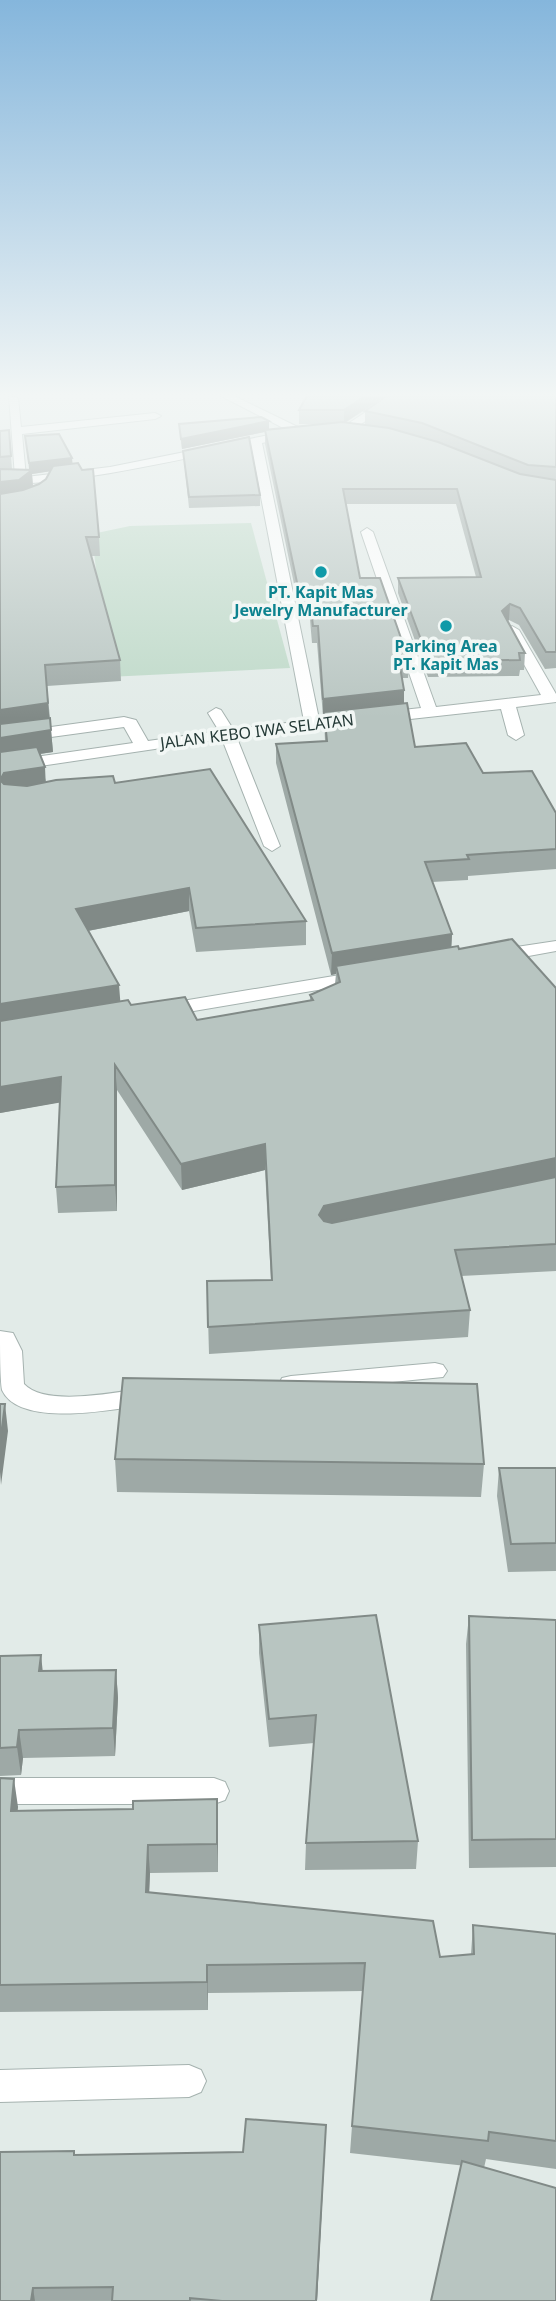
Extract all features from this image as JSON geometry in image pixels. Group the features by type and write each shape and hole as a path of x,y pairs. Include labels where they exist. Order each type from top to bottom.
{"street":[{"path":"268,503 312,724"},
{"path":"367,532 430,712"},
{"path":"510,626 553,698"},
{"name":"JALAN KEBO IWA SELATAN","path":"0,767 229,734 553,698"},
{"path":"507,703 516,735"},
{"path":"216,713 229,734 272,846"},
{"path":"0,739 124,722 131,723 142,745"},
{"path":"45,760 55,780"},
{"path":"475,959 556,946"},
{"path":"149,1013 380,975"},
{"path":"0,1339 5,1339 11,1347 12,1388 20,1398 30,1402 51,1405 174,1394"},
{"path":"270,1385 435,1371"},
{"path":"0,1791 214,1791"},
{"path":"0,2086 189,2081"}],"green space":[{"path":"251,523 290,668 108,677 92,534 130,526"}],"building":[{"path":"0,503 96,503 99,537 86,537 120,660 45,665 48,703 0,710"},
{"path":"280,503 346,503 360,578 380,578 409,661 399,661 404,690 323,699 318,626 313,626 309,592 299,592"},
{"path":"461,503 556,503 556,652 546,652 520,608 510,604 502,611 525,653 519,653 520,660 429,661 398,578 481,577"},
{"path":"407,703 415,747 466,743 483,773 532,771 556,813 556,849 467,855 469,859 425,862 452,934 332,953 276,744 327,741 324,712"},
{"path":"50,718 51,730 0,738 0,724"},
{"path":"37,747 45,767 4,773 0,780 0,752"},
{"path":"210,769 306,921 196,928 189,888 76,909 119,985 0,1004 0,780 4,784 27,786 56,780 113,776 115,783"},
{"path":"512,939 556,988 556,1158 324,1206 319,1215 324,1221 332,1223 556,1177 556,1244 455,1250 470,1310 208,1327 207,1281 272,1280 265,1144 181,1164 115,1065 115,1185 56,1187 61,1077 0,1087 0,1021 128,1000 131,1005 185,997 197,1020 313,1000 310,995 340,982 336,966"},
{"path":"123,1378 477,1384 484,1464 115,1459"},
{"path":"0,1404 5,1404 0,1443"},
{"path":"499,1468 556,1468 556,1543 511,1544"},
{"path":"376,1615 418,1841 306,1843 316,1715 269,1719 259,1625"},
{"path":"469,1616 556,1620 556,1839 472,1840"},
{"path":"41,1655 39,1671 116,1670 113,1728 19,1730 17,1747 0,1748 0,1656"},
{"path":"0,1778 14,1779 11,1811 133,1809 133,1801 217,1799 217,1844 148,1845 146,1892 433,1921 440,1957 474,1954 473,1925 556,1934 556,2141 489,2132 488,2141 352,2126 365,1963 207,1965 207,1982 0,1985"},
{"path":"246,2119 326,2125 316,2301 222,2301 190,2298 190,2301 112,2301 113,2287 33,2288 31,2301 0,2301 0,2152 74,2151 74,2155 243,2152"},
{"path":"462,2161 556,2188 556,2301 431,2301"}],"place":[{"name":"PT. Kapit Mas Jewelry Manufacturer","path":"321,572"},
{"name":"Parking Area PT. Kapit Mas","path":"446,626"}]}
